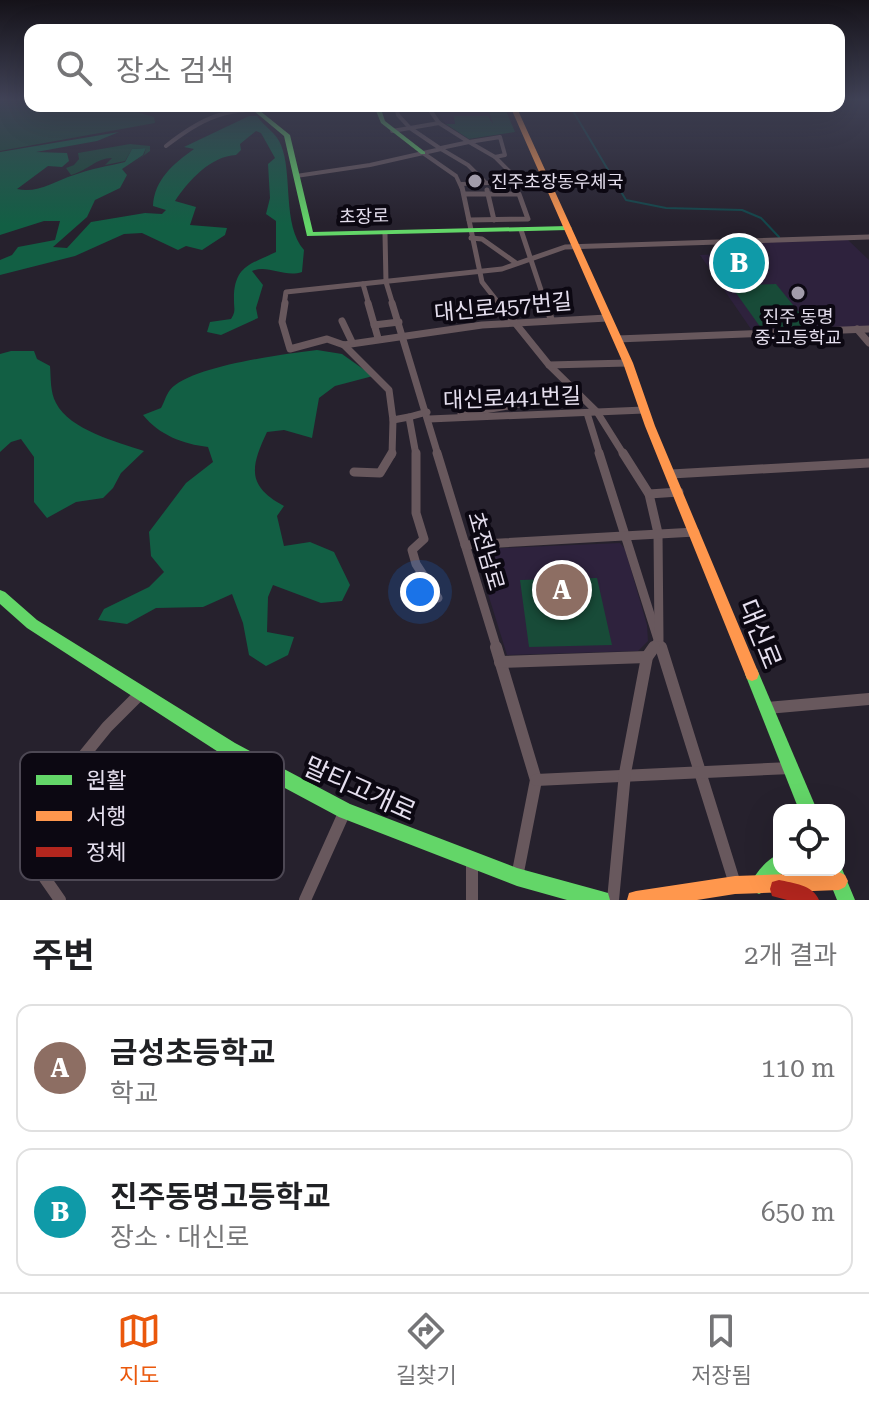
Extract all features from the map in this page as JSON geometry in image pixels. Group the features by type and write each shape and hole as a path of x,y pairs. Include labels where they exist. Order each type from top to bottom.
{"street":[{"path":"166,146 172,141"},
{"name":"초장로","path":"288,141 310,234 568,228"},
{"path":"406,141 456,176 464,194 482,282 549,365 592,412 735,885"},
{"path":"429,141 468,165 486,183 494,220"},
{"path":"296,176 355,168 475,141"},
{"path":"495,157 505,155 501,141"},
{"name":"대신로","path":"529,141 628,363 644,410 805,804"},
{"path":"461,184 514,182 509,171 495,157 469,142"},
{"path":"464,194 519,194 528,219 494,220 470,230"},
{"path":"470,230 516,263"},
{"path":"521,230 551,319"},
{"name":"초전남로","path":"385,234 386,282 536,780 517,877"},
{"path":"378,338 363,284 479,272 565,247 869,237"},
{"name":"대신로457번길","path":"363,284 286,292 282,322 290,349 327,339 348,344 513,322 607,318"},
{"path":"342,321 347,326 348,344 389,390 393,420 391,461 380,473 354,472"},
{"path":"374,325 399,322"},
{"path":"857,329 869,343"},
{"path":"617,339 869,329"},
{"path":"549,365 628,363"},
{"path":"445,419 578,394"},
{"name":"대신로441번길","path":"393,420 428,416 445,419 644,410"},
{"name":"대신로441번길","path":"592,412 649,494"},
{"path":"409,417 418,465 416,513 424,539 423,544 413,548 413,554 438,598"},
{"path":"671,474 869,463"},
{"path":"613,900 625,775 647,657 659,640 658,533 649,494 679,492"},
{"path":"465,545 695,532"},
{"name":"말티고개로","path":"0,596 32,624 235,752"},
{"path":"500,662 647,657"},
{"path":"87,752 141,693"},
{"path":"767,708 869,699"},
{"path":"536,780 791,768"},
{"name":"말티고개로","path":"284,778 345,811 517,877 601,900"},
{"path":"801,804 802,796"},
{"path":"305,900 345,811"},
{"path":"472,859 472,900"},
{"path":"759,885 773,870"},
{"path":"636,900 735,885 829,876"},
{"path":"837,876 846,900"},
{"path":"46,880 60,900"},
{"path":"759,885 798,893 810,900"}],"shaded area":[{"name":"진주 동명 중·고등학교","path":"848,240 869,260 869,327 753,332 700,255 721,254 714,244"},
{"path":"620,543 625,549 647,625 648,641 638,651 507,655 476,555 481,549"}],"green space":[{"path":"0,141 55,141 0,151"},
{"path":"65,141 97,141 36,152 67,153 69,161 62,167 48,166 17,189 24,190 125,162 132,149 146,148 143,155 122,169 127,175 120,188 95,200 87,217 53,247 67,248 91,222 145,213 162,214 166,210 153,206 154,197 161,180 194,149 184,147 197,141 244,141 236,155 227,156 201,170 175,201 196,207 190,225 227,228 225,235 202,250 186,246 178,250 142,233 124,234 75,256 0,275 0,260 12,255 18,247 55,240 60,221 44,221 0,235 0,152"},
{"path":"265,141 278,141 285,157 290,213 297,240 304,250 302,272 252,271 263,285 256,308 258,318 221,335 207,332 210,322 233,316 234,289 240,273 276,252 276,221 266,214 270,198 268,164 275,158"},
{"path":"130,144 150,146 150,151 131,165 144,155 146,148 132,149 125,161 105,165 112,158 106,159 71,175 66,168 79,159 78,153"},
{"path":"776,284 810,326 761,328 731,286"},
{"path":"317,350 342,354 373,376 335,386 319,398 312,438 284,430 267,432 257,456 255,475 263,491 284,506 277,516 284,546 310,542 334,552 350,585 342,601 321,603 273,585 268,597 267,632 294,637 288,655 266,666 249,655 243,623 232,594 203,607 156,608 127,624 98,620 104,609 149,587 164,572 151,556 149,532 186,483 213,462 208,447 172,437 156,428 143,415 161,408 170,390 197,374 239,362"},
{"path":"34,351 37,359 50,366 54,399 72,421 95,434 144,451 121,473 103,498 76,502 47,518 34,502 34,457 21,439 11,442 0,452 0,354"},
{"path":"597,578 612,645 529,647 520,580"}],"waterway":[{"path":"591,141 626,200 666,208 742,210 761,218 779,237"}],"traffic: fast":[{"path":"288,141 310,234 568,228"},
{"path":"408,141 423,153"},
{"path":"0,596 32,624 235,752"},
{"path":"752,674 806,804"},
{"path":"284,778 345,811 517,877 601,900"},
{"path":"759,885 773,870"},
{"path":"836,876 846,900"}],"traffic: slow":[{"path":"529,141 628,363 650,426 752,674"},
{"path":"636,900 735,885 839,881"}],"traffic: jam":[{"path":"779,889 798,893 810,900"}],"place":[{"name":"진주초장동우체국","path":"475,181"},
{"name":"진주동명고등학교","path":"739,263"},
{"name":"진주 동명 중·고등학교","path":"798,293"},
{"name":"금성초등학교","path":"562,590"}]}
